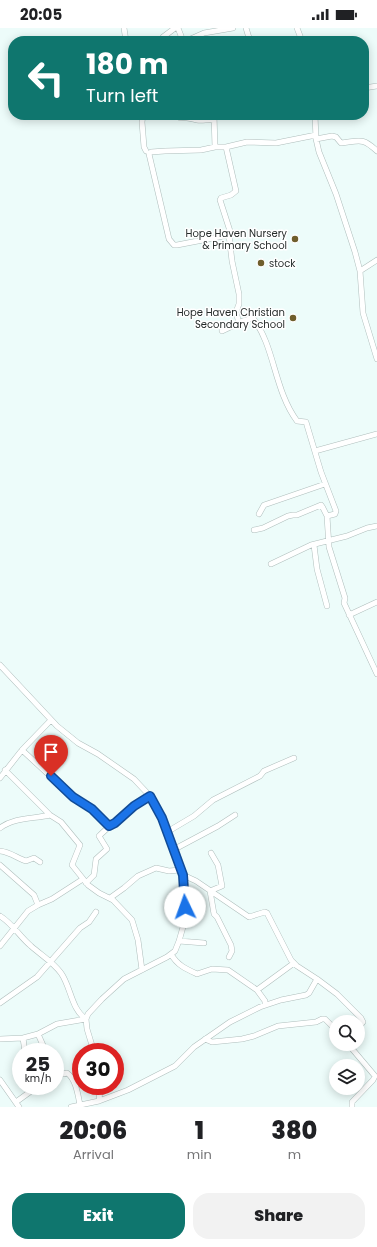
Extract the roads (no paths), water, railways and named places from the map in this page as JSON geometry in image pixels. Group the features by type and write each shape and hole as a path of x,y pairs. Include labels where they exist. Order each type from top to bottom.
{"street":[{"path":"164,36 176,28"},
{"path":"196,36 204,33 234,28"},
{"path":"143,120 144,147 146,151"},
{"path":"214,120 216,147"},
{"path":"315,120 316,137 322,161 351,236 360,271 363,313 377,360"},
{"path":"229,235 177,246 174,245 169,239 163,218 149,156 151,152 201,150 226,147 247,142 276,143 332,136 336,137 341,143 360,140 368,142 377,151"},
{"path":"226,147 236,191 231,195 221,198 220,200 230,231 229,235 232,261 239,294 239,304 236,312 239,323"},
{"path":"360,271 377,260"},
{"path":"222,331 251,318 256,322 266,344 279,387 297,420 306,422 325,484 336,511 335,514 327,516"},
{"path":"315,451 377,434"},
{"path":"259,514 264,505 325,484"},
{"path":"254,530 263,528 293,514 297,515 321,505 327,516 328,541 332,560 345,598 344,603 377,674"},
{"path":"271,564 314,545 377,526"},
{"path":"314,545 317,569 327,606"},
{"path":"349,615 377,602"},
{"path":"0,665 51,720 78,743 98,754 134,779 150,796 160,813 182,873 185,907 179,941 175,950 171,954 124,979 94,1008 86,1019 91,1043"},
{"path":"0,778 22,750 51,720"},
{"path":"22,750 73,797 92,809 109,826"},
{"path":"167,832 194,816 213,800 260,776 264,771 294,758"},
{"path":"5,770 50,815 61,822 80,845 72,865 84,881 99,893 110,898 132,920 138,940 142,970"},
{"path":"0,946 28,911 38,905 52,900 94,875 96,859 107,849 99,836 134,806 150,796"},
{"path":"0,828 13,821 23,820 30,817 40,818 50,815"},
{"path":"173,850 218,826 235,815"},
{"path":"0,851 17,856 26,861 34,858 40,862"},
{"path":"210,892 222,886 218,865 211,853"},
{"path":"0,865 34,895 38,905"},
{"path":"110,898 138,876 156,868 182,873 196,881 210,892 227,901 249,917 265,912 267,913 291,960 337,994 357,1015"},
{"path":"210,892 214,914 231,944 232,951 229,957"},
{"path":"0,1003 37,977 52,962 80,928 89,922 96,912"},
{"path":"0,916 14,927 31,946 57,967 66,981 74,1004 82,1016 86,1019"},
{"path":"179,941 204,943"},
{"path":"171,954 175,961 182,967 197,974 212,969 228,970 257,990 265,1001 265,1005"},
{"path":"257,990 294,963"},
{"path":"71,1107 99,1101 128,1090 175,1066 194,1047 230,1022 265,1005 306,995 309,993 317,979"},
{"path":"0,1038 23,1038 38,1034 57,1024 86,1019"},
{"path":"205,1039 212,1042 242,1039 278,1026 316,1022 322,1019 325,1019 329,1023"},
{"path":"38,1034 42,1043"},
{"path":"23,1038 24,1043"},
{"path":"352,1107 352,1102 376,1076 354,1051"},
{"path":"64,1073 70,1075 81,1105"},
{"path":"0,1080 17,1105 28,1095"},
{"path":"99,1095 99,1101"}],"place":[{"name":"Hope Haven Nursery & Primary School","path":"295,239"},
{"name":"stock","path":"261,263"},
{"name":"Hope Haven Christian Secondary School","path":"293,318"}]}
